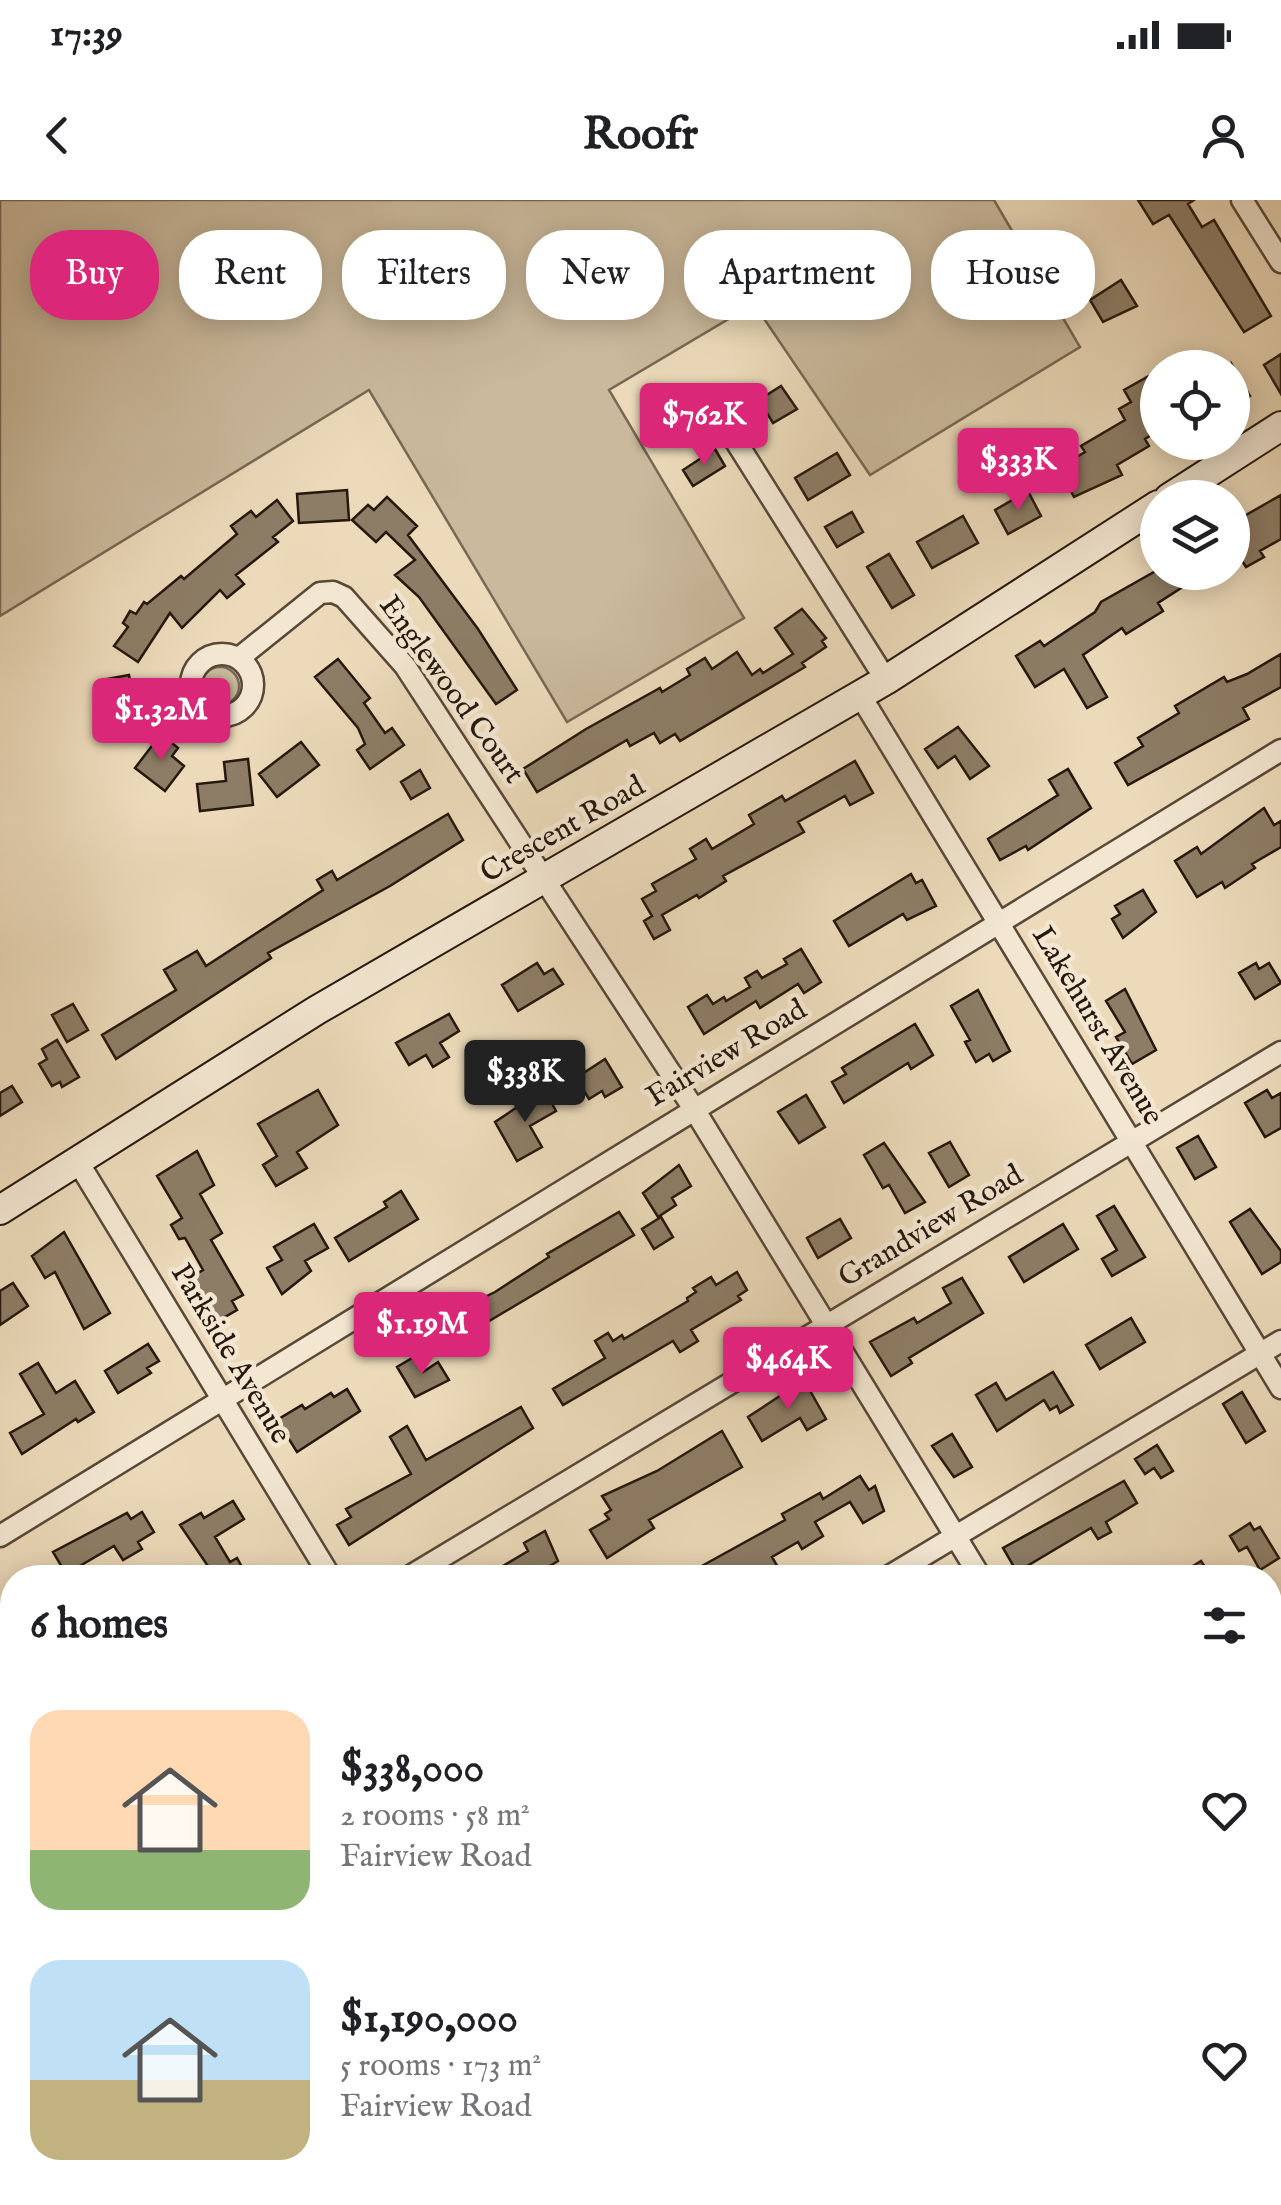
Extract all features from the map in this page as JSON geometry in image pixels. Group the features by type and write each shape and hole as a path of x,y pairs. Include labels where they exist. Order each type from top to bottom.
{"street":[{"path":"1242,200 1281,262"},
{"path":"723,421 886,680"},
{"path":"1198,480 1281,426"},
{"name":"Crescent Road","path":"0,1210 317,1010 886,680 1140,517"},
{"name":"Englewood Court","path":"239,658 306,602 333,592 344,597 405,666 546,877"},
{"name":"Lakehurst Avenue","path":"860,695 1281,1388"},
{"name":"Fairview Road","path":"0,1536 1281,750"},
{"path":"546,877 694,1109 973,1565"},
{"name":"Grandview Road","path":"429,1565 1281,1052"},
{"name":"Parkside Avenue","path":"78,1162 324,1565"},
{"path":"908,1565 1281,1340"}],"shaded area":[{"path":"0,200 994,200 1012,230 931,230 931,320 1064,320 1080,347 870,475 765,320 911,320 911,230 684,230 684,320 727,320 609,390 744,618 567,722 369,390 0,616"},
{"path":"220,667 234,672 239,686 234,700 220,705 206,700 201,686 206,672"}],"building":[{"path":"1138,200 1194,200 1188,204 1202,227 1214,220 1271,316 1244,332 1169,215 1153,224"},
{"path":"1121,280 1137,306 1103,322 1095,308 1095,297"},
{"path":"1281,354 1281,394 1264,365"},
{"path":"1140,381 1140,451 1117,465 1122,475 1074,497 1058,468 1085,452 1081,446 1125,420 1119,409 1131,402 1124,390"},
{"path":"781,386 797,409 773,423 759,400"},
{"path":"715,449 725,466 693,486 683,470"},
{"path":"837,453 850,475 808,500 795,478"},
{"path":"347,490 349,520 299,523 297,494"},
{"path":"1028,491 1041,516 1008,534 995,510"},
{"path":"1281,495 1281,539 1260,551 1264,557 1250,565 1250,513"},
{"path":"387,497 417,526 408,535 478,629 517,690 496,704 419,597 395,575 415,560 386,532 376,542 352,520 368,505 374,510"},
{"path":"277,500 293,521 273,537 278,542 236,575 244,584 227,598 220,590 182,628 170,613 138,662 114,646 128,627 123,623 130,611 136,614 144,602 147,604 181,576 184,579 237,534 231,526 251,511 256,517"},
{"path":"852,512 863,532 837,547 825,527"},
{"path":"963,516 978,543 932,568 917,542"},
{"path":"889,554 914,595 892,608 867,567"},
{"path":"1140,580 1140,590 1178,590 1158,603 1163,611 1126,634 1122,628 1083,655 1107,697 1087,708 1064,669 1035,687 1016,656 1040,641 1044,646 1095,612 1101,602"},
{"path":"802,609 826,638 822,641 826,647 802,663 805,667 680,741 675,734 660,743 654,733 630,746 627,740 537,792 523,769 586,729 690,675 687,669 705,658 712,669 737,652 752,675 760,669 763,673 793,654 775,628"},
{"path":"1281,654 1281,687 1243,708 1249,719 1128,785 1115,763 1143,746 1138,738 1179,713 1175,706 1224,677 1227,682 1247,674"},
{"path":"338,659 370,698 364,703 385,733 392,728 404,745 370,769 357,750 365,744 358,728 315,677"},
{"path":"129,675 133,701 148,698 152,722 114,728 107,679"},
{"path":"958,727 989,766 970,779 955,756 938,768 925,749"},
{"path":"161,734 178,748 172,756 184,766 165,791 135,768"},
{"path":"301,742 319,765 277,797 259,774"},
{"path":"248,759 253,805 200,811 197,784 226,781 224,762"},
{"path":"855,761 873,793 850,805 845,796 798,822 804,832 723,876 726,881 699,898 697,895 662,915 670,930 654,939 644,921 652,916 642,899 656,891 652,884 696,859 690,849 706,839 712,849 754,824 749,815 782,796 785,801"},
{"path":"1068,769 1091,808 1028,850 1026,846 1000,860 988,839 1058,795 1049,780"},
{"path":"420,770 430,788 411,799 401,782"},
{"path":"1264,808 1274,825 1281,821 1281,847 1252,864 1255,868 1225,888 1222,882 1197,897 1175,861 1197,847 1201,854"},
{"path":"448,814 463,840 390,886 268,953 271,958 116,1059 102,1035 176,990 164,970 197,951 206,966 323,890 317,880 332,871 337,880"},
{"path":"911,874 916,883 922,880 936,906 907,920 903,914 849,946 834,921"},
{"path":"1143,890 1156,912 1123,938 1112,919 1120,914 1115,906"},
{"path":"801,949 821,982 804,993 798,984 760,1008 756,1001 704,1034 688,1007 707,995 713,1004 724,997 726,1001 750,987 745,978 757,971 762,978 787,964 784,959"},
{"path":"537,963 544,974 553,969 563,984 518,1011 502,985"},
{"path":"1256,963 1259,969 1269,963 1281,983 1255,999 1239,973"},
{"path":"1125,989 1156,1050 1132,1064 1116,1037 1125,1032 1106,1001"},
{"path":"978,990 1010,1051 993,1061 989,1054 976,1062 965,1042 970,1040 951,1006"},
{"path":"73,1004 88,1030 67,1042 52,1015"},
{"path":"449,1014 459,1031 440,1043 449,1057 433,1067 426,1055 409,1065 396,1043"},
{"path":"915,1024 933,1055 911,1069 908,1063 844,1103 832,1082 846,1074 842,1068"},
{"path":"57,1040 79,1077 62,1087 60,1082 52,1086 39,1064 47,1059 42,1049"},
{"path":"605,1059 622,1087 605,1097 602,1091 589,1099 576,1078"},
{"path":"12,1086 22,1102 0,1116 0,1093"},
{"path":"544,1089 556,1111 530,1126 542,1147 517,1161 495,1122"},
{"path":"318,1090 338,1125 297,1152 307,1168 276,1186 263,1165 277,1156 258,1124"},
{"path":"1267,1090 1272,1098 1281,1093 1281,1128 1265,1137 1245,1103"},
{"path":"806,1095 825,1127 799,1143 778,1112"},
{"path":"1198,1136 1216,1167 1195,1179 1177,1148"},
{"path":"950,1142 969,1175 949,1187 929,1153"},
{"path":"884,1143 925,1202 905,1213 889,1185 883,1188 864,1155"},
{"path":"197,1151 214,1185 200,1194 222,1233 211,1240 243,1295 232,1301 237,1310 216,1322 190,1278 203,1270 185,1238 179,1239 171,1225 182,1218 157,1176"},
{"path":"679,1165 691,1186 672,1198 676,1205 658,1217 643,1193"},
{"path":"401,1191 418,1219 349,1261 335,1238 387,1207 384,1202"},
{"path":"1114,1206 1145,1257 1112,1276 1102,1259 1117,1250 1097,1216"},
{"path":"1250,1209 1281,1251 1281,1262 1262,1274 1230,1222"},
{"path":"619,1212 634,1235 469,1333 456,1311 495,1292 549,1257 547,1254"},
{"path":"661,1217 673,1237 654,1249 642,1229"},
{"path":"840,1219 851,1238 818,1258 807,1238"},
{"path":"314,1224 328,1248 305,1261 311,1271 282,1294 267,1268 282,1260 274,1247"},
{"path":"1063,1224 1078,1249 1024,1282 1009,1257"},
{"path":"64,1232 110,1313 84,1329 55,1272 45,1278 32,1256"},
{"path":"737,1272 747,1290 738,1296 741,1300 691,1330 698,1341 680,1352 673,1341 563,1405 553,1389 605,1358 595,1341 608,1333 613,1341 622,1335 624,1339 688,1301 696,1292 693,1288 711,1277 716,1285"},
{"path":"962,1278 983,1313 909,1358 912,1363 891,1376 870,1342 914,1318 917,1323 951,1303 943,1288"},
{"path":"13,1283 28,1306 0,1325 0,1291"},
{"path":"1131,1318 1145,1342 1100,1369 1086,1345"},
{"path":"148,1344 159,1361 147,1368 151,1373 118,1393 105,1371"},
{"path":"414,1357 423,1372 438,1362 449,1380 415,1397 397,1367"},
{"path":"38,1363 56,1393 75,1381 94,1412 78,1422 76,1419 22,1454 10,1433 44,1414 20,1374"},
{"path":"1053,1372 1073,1405 1060,1413 1057,1406 1050,1410 1044,1400 997,1431 976,1395 996,1383 1006,1400"},
{"path":"804,1380 826,1419 807,1430 800,1418 762,1441 748,1417"},
{"path":"347,1389 360,1411 297,1452 277,1420 302,1405 305,1409 331,1393 334,1397"},
{"path":"1242,1392 1265,1431 1246,1443 1223,1404"},
{"path":"521,1407 533,1428 349,1545 337,1525 351,1517 346,1509 411,1474 390,1437 407,1426 426,1460"},
{"path":"722,1431 742,1467 649,1520 654,1528 607,1558 590,1530 609,1519 605,1514 611,1510 602,1496 657,1471"},
{"path":"952,1434 972,1467 954,1477 932,1446"},
{"path":"1157,1445 1173,1471 1161,1478 1154,1468 1145,1474 1135,1459"},
{"path":"860,1476 869,1490 875,1486 884,1511 863,1523 850,1502 815,1522 823,1536 802,1549 798,1542 772,1557 777,1565 704,1565 785,1520 782,1514 820,1493 823,1499"},
{"path":"1124,1481 1137,1503 1106,1522 1111,1532 1098,1539 1091,1528 1029,1565 1013,1565 1003,1548"},
{"path":"233,1501 244,1519 215,1537 230,1562 237,1558 241,1565 207,1565 180,1525 201,1513 204,1518"},
{"path":"142,1512 154,1532 138,1542 142,1549 123,1560 114,1546 81,1565 61,1565 53,1552 127,1513 131,1519"},
{"path":"1250,1523 1254,1530 1260,1527 1279,1558 1268,1565 1257,1565 1247,1547 1239,1551 1230,1536"},
{"path":"545,1531 558,1561 551,1565 505,1565 528,1551 524,1543"}]}
